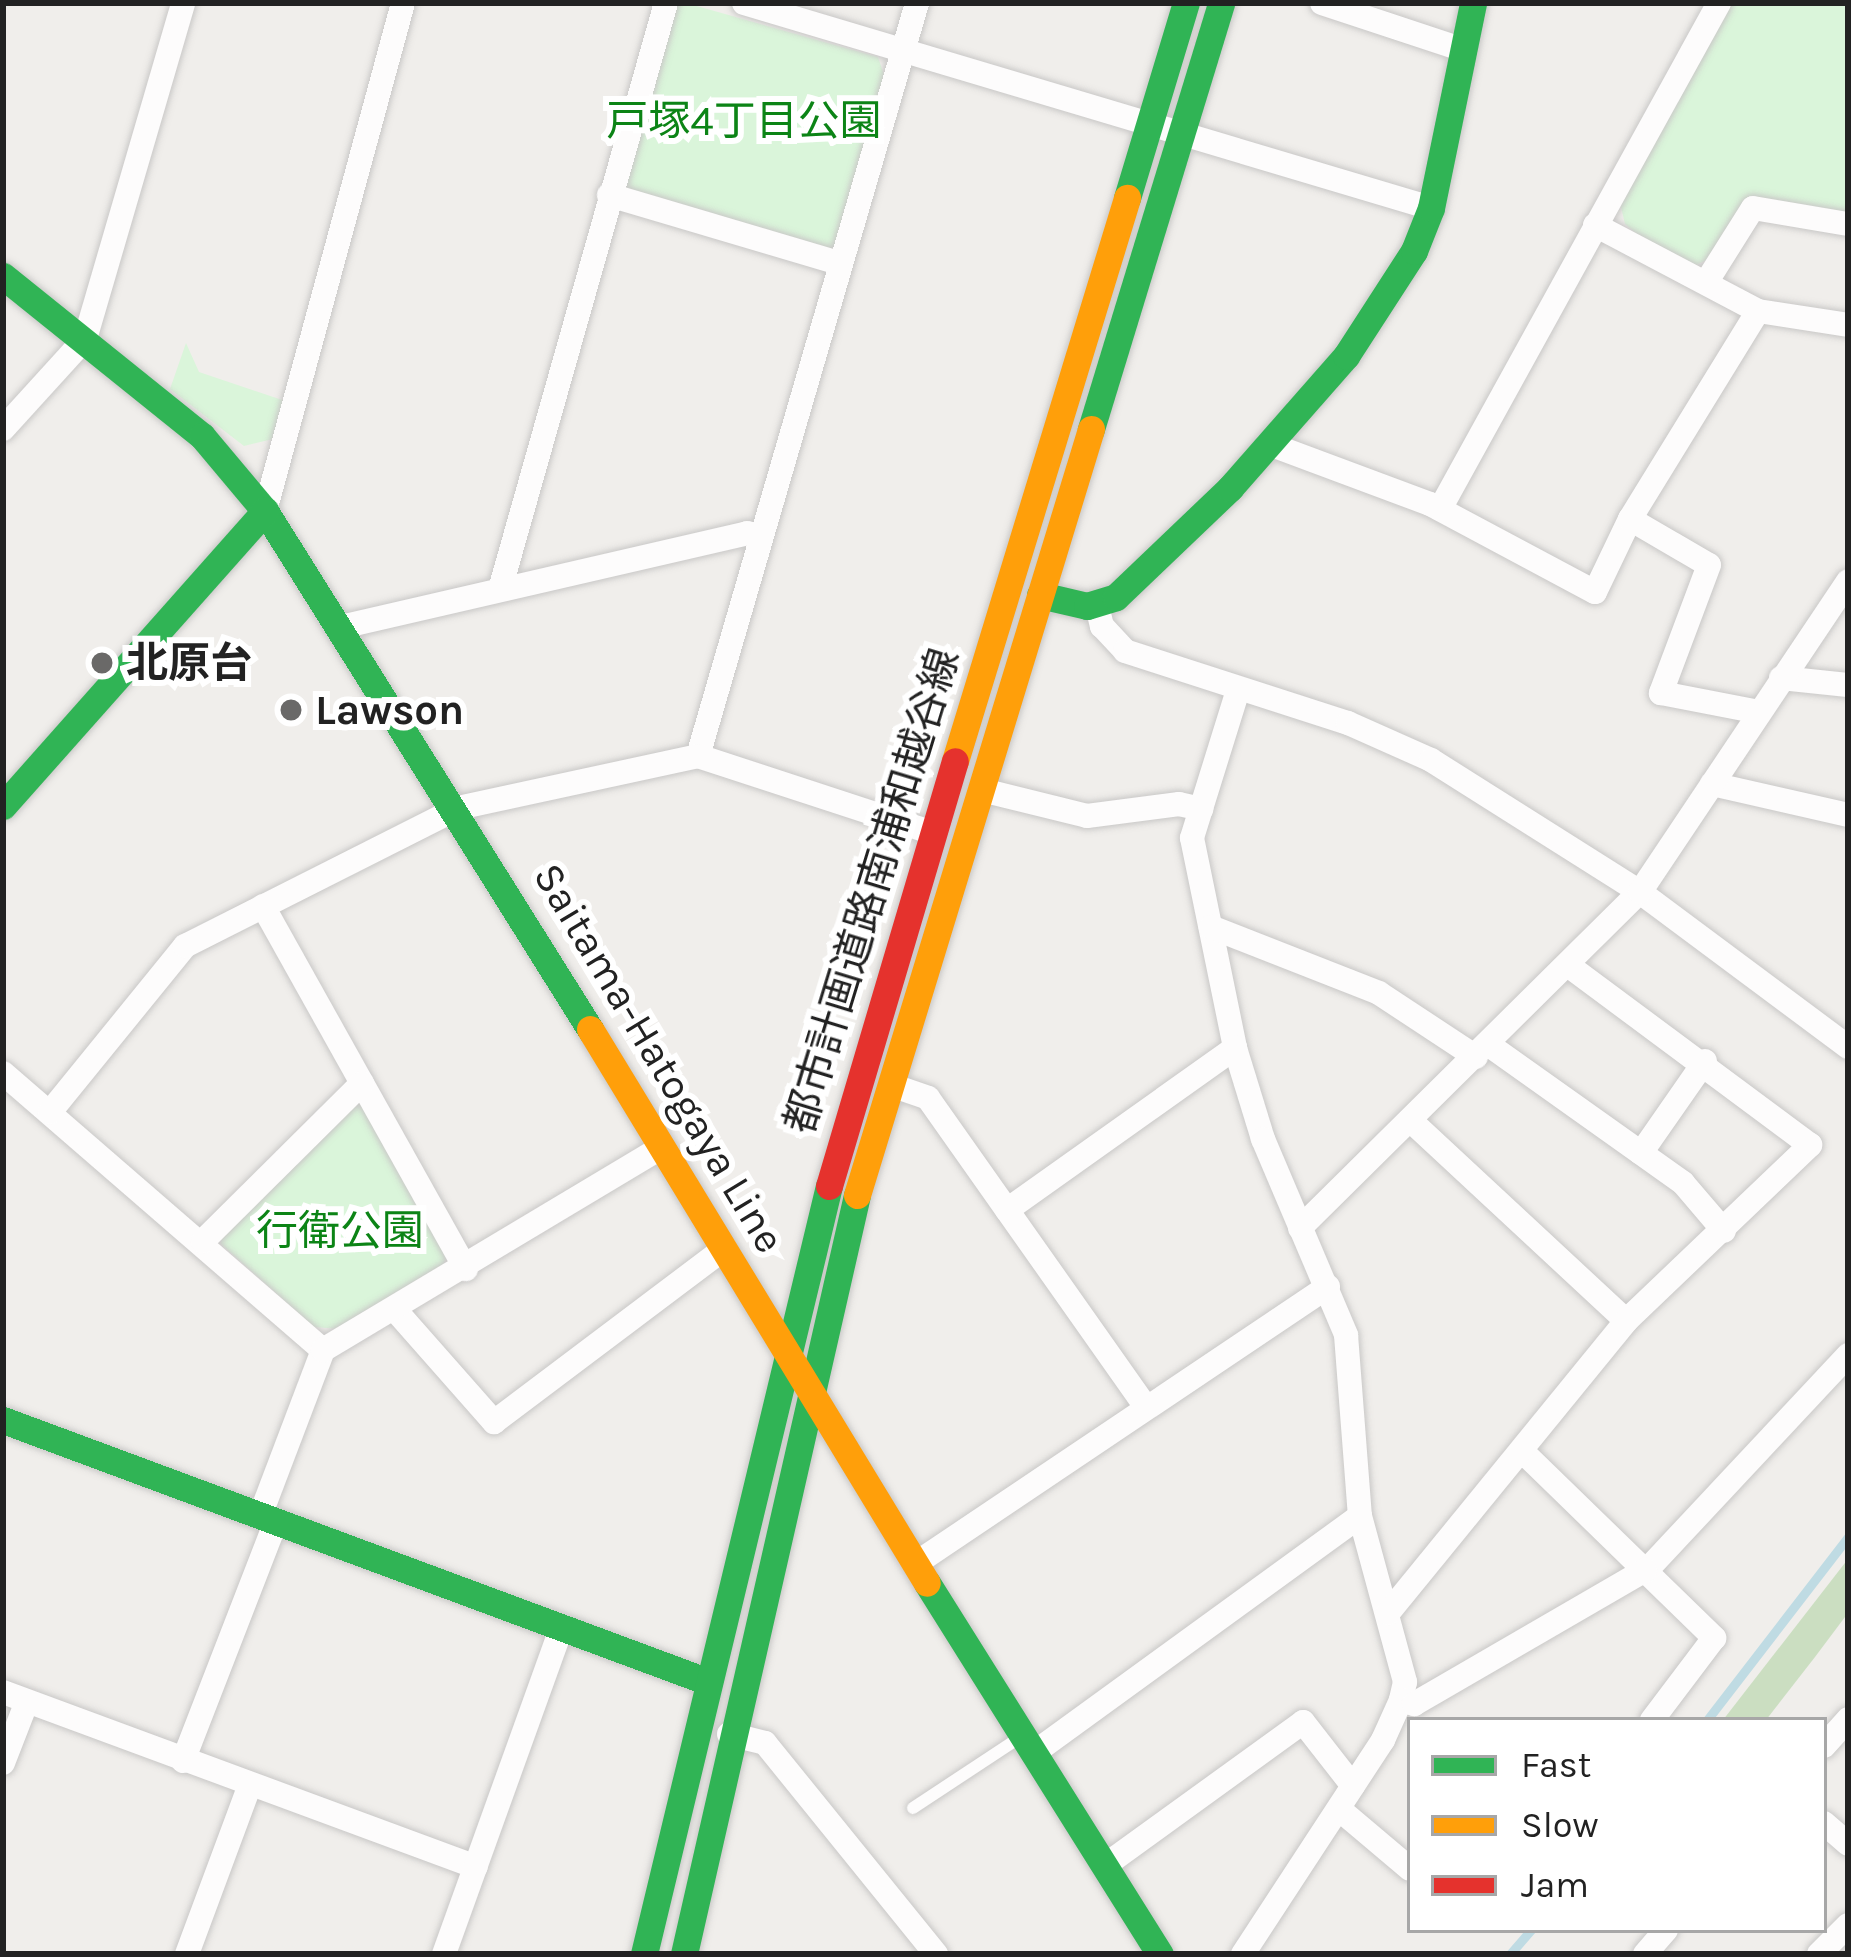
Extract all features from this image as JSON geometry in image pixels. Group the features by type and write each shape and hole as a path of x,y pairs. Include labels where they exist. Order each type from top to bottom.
{"street":[{"path":"3,429 85,339 183,3"},
{"path":"3,806 265,511 403,3"},
{"path":"501,586 666,3"},
{"path":"743,3 1431,208"},
{"path":"698,756 916,3"},
{"name":"都市計画道路南浦和越谷線","path":"644,1954 785,1345 934,832 1186,3"},
{"name":"都市計画道路南浦和越谷線","path":"684,1954 807,1392 891,1085 1221,3"},
{"path":"1322,3 1464,50"},
{"path":"1040,595 1097,605 1163,552 1269,444 1346,356 1414,251 1431,208 1473,3"},
{"path":"1440,509 1719,3"},
{"path":"609,195 838,263"},
{"path":"1707,281 1753,208 1848,224"},
{"path":"1595,225 1758,311 1848,325"},
{"name":"Saitama-Hatogaya Line","path":"3,276 224,456 265,511 458,808 659,1149 785,1345 807,1392 1032,1741 1160,1954"},
{"path":"1269,444 1440,509 1595,592 1630,519 1758,311"},
{"path":"1630,519 1709,565 1661,693 1759,712"},
{"path":"341,627 501,586 760,536"},
{"path":"1300,1228 1640,892 1848,580"},
{"path":"1097,605 1102,626 1125,651 1348,723 1431,760 1640,892 1848,1047"},
{"path":"1781,678 1848,685"},
{"path":"1238,690 1192,838 1235,1048 1300,1228 1328,1286 1353,1365 1360,1516 1405,1682 1401,1700 1353,1786 1243,1954"},
{"path":"50,1112 185,946 458,808 698,756 934,832"},
{"path":"1712,784 1848,815"},
{"path":"982,790 1087,816 1179,804 1201,809"},
{"path":"263,906 466,1269"},
{"path":"1211,927 1379,993 1483,1051 1683,1183 1724,1231"},
{"path":"1388,1613 1626,1321 1810,1145 1705,1061 1568,965"},
{"path":"1007,1210 1235,1048"},
{"path":"1641,1153 1705,1061"},
{"path":"3,1073 203,1241 323,1350"},
{"path":"203,1241 362,1083"},
{"path":"891,1085 928,1098 1143,1403"},
{"path":"1409,1120 1626,1321"},
{"path":"183,1761 323,1350 397,1312 659,1149"},
{"path":"397,1312 494,1422 725,1248"},
{"path":"918,1562 1143,1403 1328,1286"},
{"path":"1401,1700 1414,1704 1646,1570 1848,1355"},
{"path":"3,1420 706,1682"},
{"path":"1523,1452 1714,1638 1654,1717"},
{"path":"1032,1741 1360,1516"},
{"path":"444,1954 561,1629"},
{"path":"3,1763 15,1697 476,1867"},
{"path":"1107,1864 1304,1722 1353,1786"},
{"path":"729,1734 765,1743 936,1954"},
{"path":"187,1954 249,1786"},
{"path":"1339,1809 1407,1866"},
{"path":"623,1954 663,1869"},
{"path":"1819,1954 1848,1925"}],"lane":[{"path":"913,1808 1032,1741"}],"green space":[{"name":"戸塚4丁目公園","path":"686,3 878,57 885,78 835,247 824,252 629,191 623,179 671,8"},
{"path":"1727,3 1848,3 1848,217 1750,201 1711,258 1696,265 1638,235 1625,224 1620,203"},
{"path":"186,343 199,372 285,401 273,439 244,446 170,389"},
{"name":"行衛公園","path":"352,1102 368,1107 449,1245 442,1271 340,1329 314,1327 221,1244 223,1225"},
{"path":"1848,1559 1848,1613 1815,1657 1768,1717 1725,1717"}],"waterway":[{"path":"1709,1717 1848,1537"},
{"path":"1510,1954 1528,1933"}],"traffic: fast":[{"path":"1127,198 1186,3"},
{"path":"1091,429 1221,3"},
{"path":"1040,595 1087,606 1116,597 1230,488 1346,356 1414,251 1431,208 1473,3"},
{"path":"3,276 202,436 265,511 590,1029"},
{"path":"3,806 265,511"},
{"path":"644,1954 829,1186"},
{"path":"684,1954 857,1195"},
{"path":"3,1420 706,1681"},
{"path":"927,1583 1160,1954"}],"traffic: slow":[{"path":"955,761 1127,198"},
{"path":"857,1195 1091,429"},
{"path":"590,1029 927,1583"}],"traffic: jam":[{"path":"829,1186 955,761"}],"place":[{"name":"北原台","path":"102,663"},
{"name":"Lawson","path":"291,710"}]}
